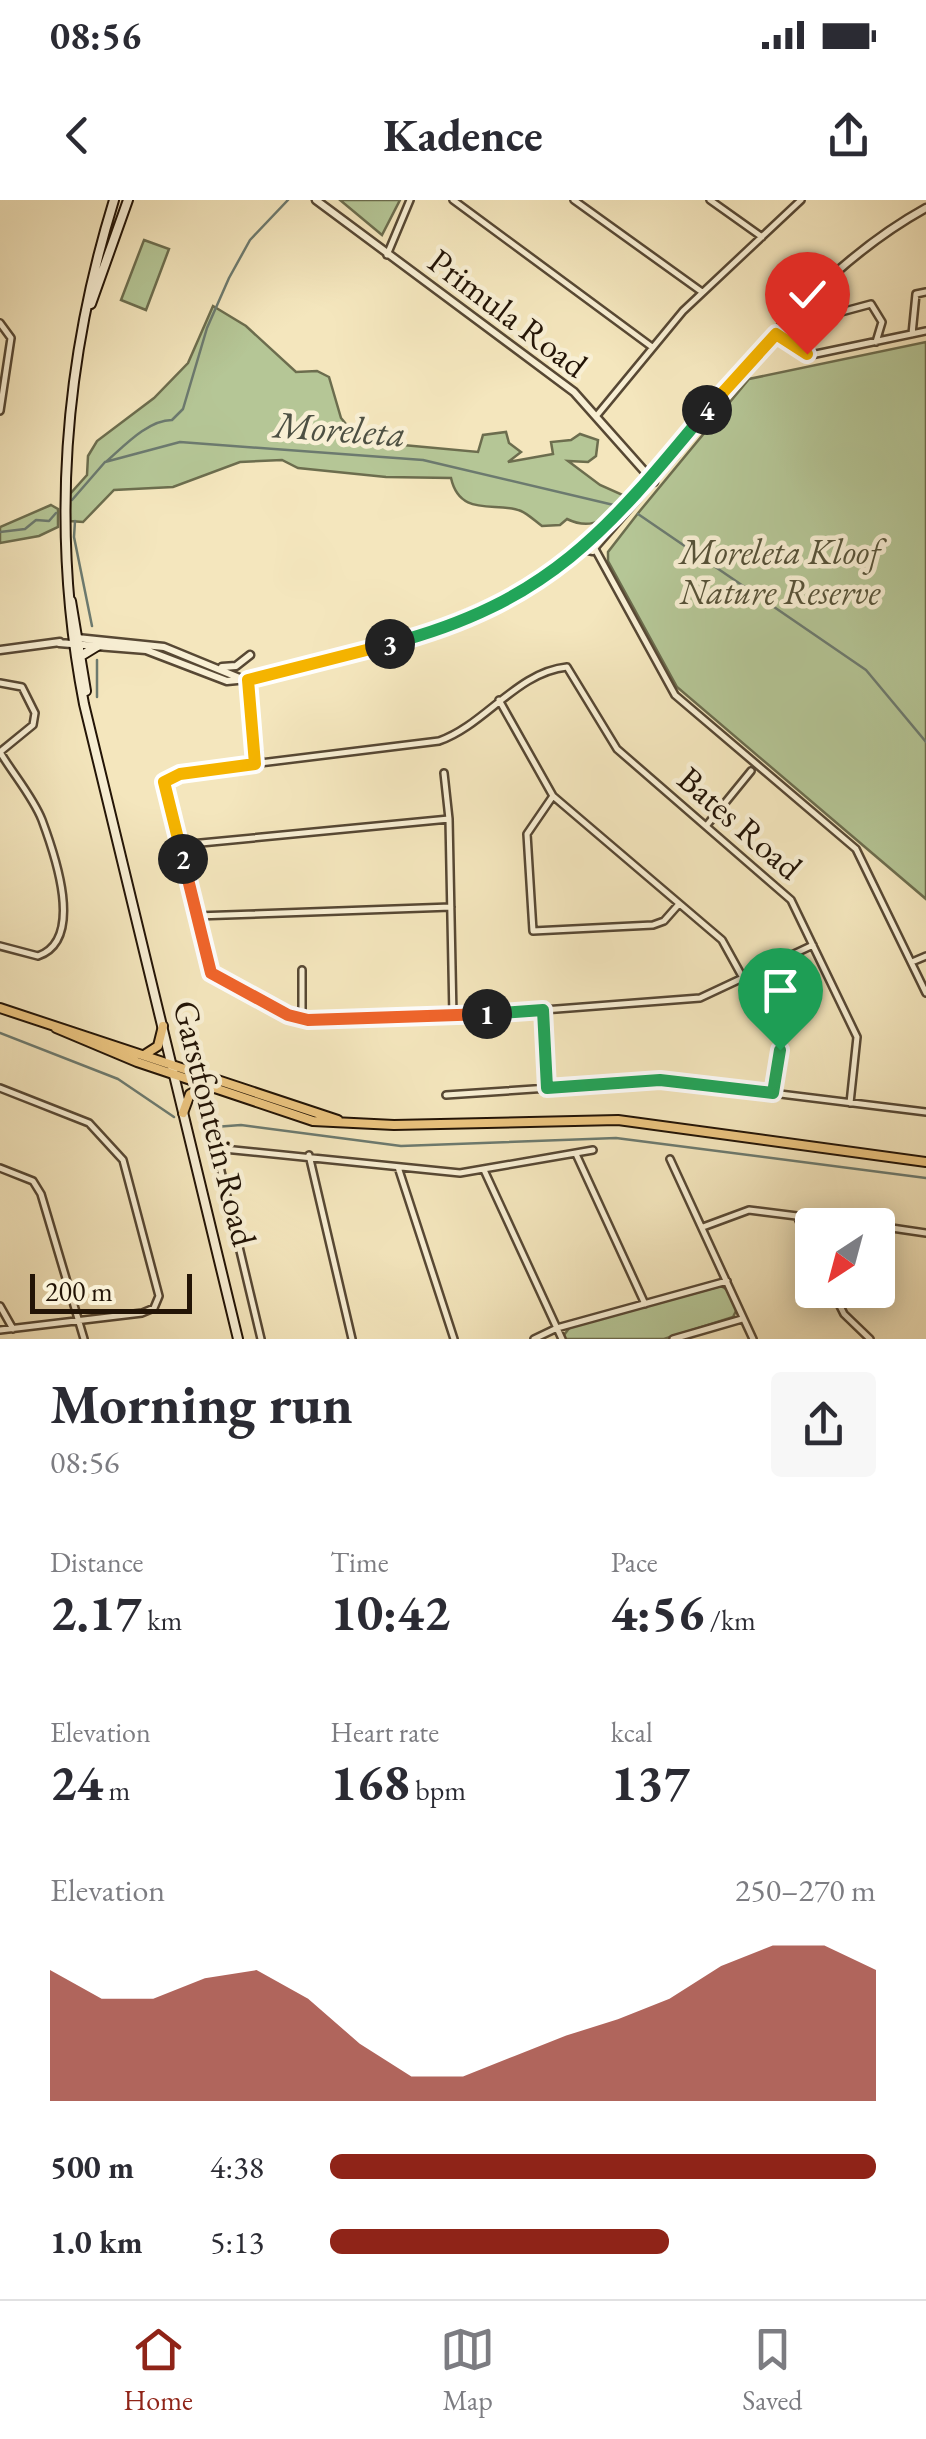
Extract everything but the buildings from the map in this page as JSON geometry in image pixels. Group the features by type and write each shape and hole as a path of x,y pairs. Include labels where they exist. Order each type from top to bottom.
{"main road":[{"name":"Garstfontein Road","path":"114,200 86,313 68,411 65,543 75,642 238,1339"},
{"name":"Garstfontein Road","path":"86,313 128,200"},
{"name":"Garstfontein Road","path":"75,642 81,656 96,744"},
{"path":"81,656 99,645"},
{"path":"0,1008 174,1071 342,1121"},
{"path":"140,1056 158,1046 164,1026"},
{"path":"56,1028 140,1056 206,1087 313,1121 394,1124 603,1120 926,1159"},
{"path":"184,1113 190,1094 206,1087"}],"street":[{"name":"Primula Road","path":"316,200 598,414 652,480"},
{"path":"387,255 410,200"},
{"path":"452,200 652,347"},
{"path":"574,200 702,292"},
{"path":"710,200 762,237"},
{"path":"598,414 702,292 801,200"},
{"path":"75,642 152,652 227,680 246,679 437,629 528,588 591,548 776,334 858,255 926,208"},
{"path":"912,334 916,294 926,292"},
{"path":"819,318 871,304 882,322 876,342"},
{"path":"0,323 11,338 0,411"},
{"path":"776,334 811,355 926,331"},
{"path":"591,548 675,695 856,849 926,993"},
{"path":"0,650 60,642 164,646 246,679"},
{"path":"211,666 233,668 250,656"},
{"name":"Bates Road","path":"499,700 557,668 568,667 617,749 786,893 858,1044 850,1104"},
{"path":"246,679 257,764"},
{"path":"0,683 21,686 36,718 30,729 0,752 42,819 65,928 54,947 38,956 0,946"},
{"path":"742,978 722,940 553,796 499,700 458,732 439,741 172,775 164,790 210,970 222,980 302,1019 453,1017 692,1000 742,978 813,945"},
{"path":"706,824 750,771"},
{"path":"444,773 449,819 453,1017"},
{"path":"553,796 527,834 531,928 545,933 660,924 680,904"},
{"path":"180,845 449,819"},
{"path":"196,916 450,907"},
{"path":"912,962 926,956"},
{"path":"302,970 302,1019"},
{"path":"543,1010 547,1088"},
{"path":"773,1093 780,1050"},
{"path":"446,1094 660,1080 926,1112"},
{"path":"0,1088 90,1123 123,1160 155,1277 156,1305 142,1313 0,1330"},
{"path":"261,1339 219,1154 235,1146 460,1173 593,1150"},
{"path":"576,1154 645,1304"},
{"path":"309,1155 352,1339"},
{"path":"670,1160 754,1339"},
{"path":"398,1167 454,1339"},
{"path":"0,1168 37,1186 84,1339"},
{"path":"484,1170 562,1339"},
{"path":"703,1226 744,1210 795,1216"},
{"path":"895,1228 926,1233"},
{"path":"534,1339 557,1328 727,1281"},
{"path":"0,1306 13,1328"},
{"path":"841,1308 870,1339"},
{"path":"673,1339 743,1318"}],"green space":[{"path":"340,200 400,200 382,235"},
{"path":"144,240 169,249 146,310 121,300"},
{"path":"213,306 246,326 296,372 317,371 329,377 341,418 360,441 478,452 483,435 506,432 509,443 521,452 508,462 553,454 551,442 571,440 580,434 598,440 596,456 588,462 568,461 600,485 625,496 607,516 593,523 567,519 560,525 542,526 521,511 480,506 462,499 451,478 386,477 298,468 282,460 240,462 173,487 114,490 83,522 70,521 70,494 87,475 88,456 97,441 154,398 188,363"},
{"name":"Moreleta Kloof Nature Reserve","path":"926,342 926,899 677,687 608,561 608,552 749,379"},
{"path":"51,505 58,509 58,527 39,536 0,543 0,527"},
{"path":"721,1286 729,1291 737,1309 733,1317 664,1339 565,1339 570,1327"}],"waterway":[{"path":"107,461 145,429 172,420 183,409 207,328 229,278 250,240 288,200"},
{"name":"Moreleta","path":"72,500 105,462 180,442 423,460 618,506"},
{"name":"Moreleta","path":"0,532 25,529 36,520 49,521 56,513"},
{"name":"Moreleta","path":"638,514 866,670 926,742"},
{"path":"75,521 74,537 92,626"},
{"path":"97,660 97,697"},
{"path":"0,1033 118,1079 174,1117"},
{"path":"201,1128 241,1125 401,1146 616,1138 926,1178"}],"route":[{"path":"780,1050 773,1093 673,1080 547,1088 543,1010 453,1017 294,1018 211,973 164,785 172,775 255,764 248,680 417,636 464,618 549,576 591,544 620,514 711,404 776,334 807,354"}]}
